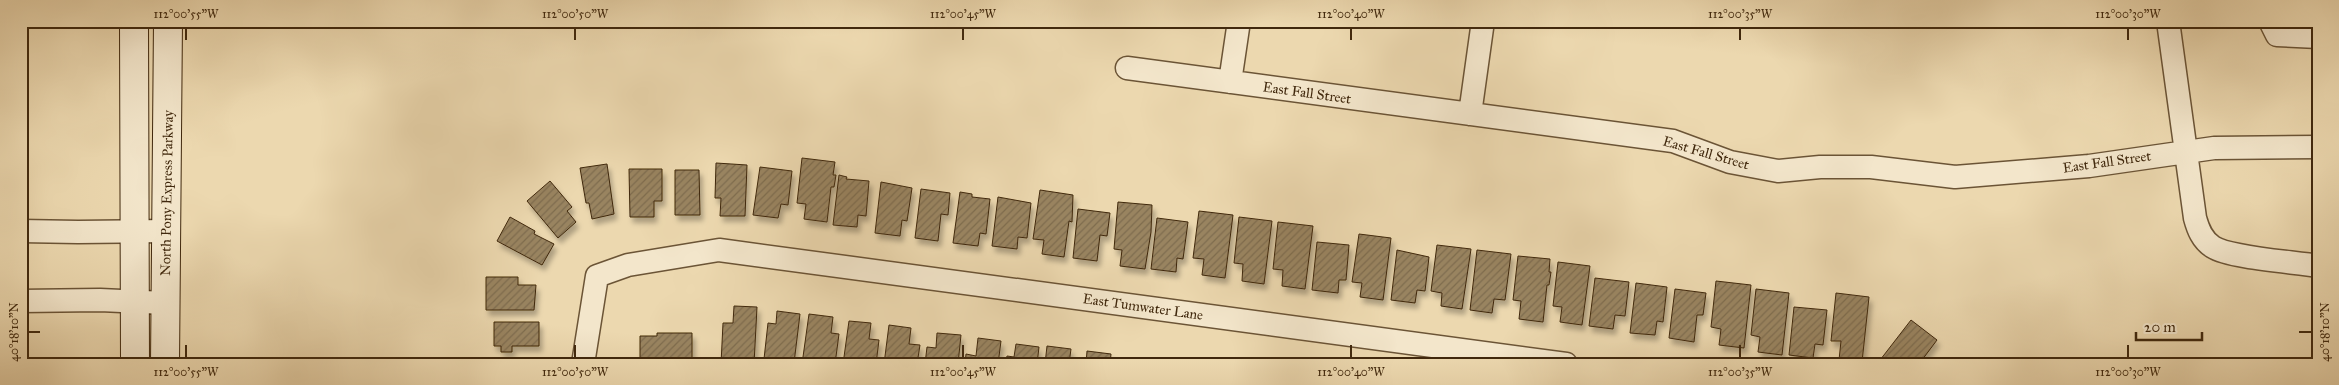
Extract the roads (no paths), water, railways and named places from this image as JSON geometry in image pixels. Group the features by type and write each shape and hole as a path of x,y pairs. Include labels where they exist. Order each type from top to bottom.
{"main road":[{"path":"134,21 135,364"},
{"name":"North Pony Express Parkway","path":"165,364 168,231 168,21"}],"street":[{"path":"1230,82 1239,21"},
{"path":"1470,114 1483,21"},
{"path":"2168,21 2195,218 2200,234 2213,247 2227,253 2318,266"},
{"path":"2274,28 2318,37"},
{"name":"East Fall Street","path":"1127,68 1673,141 1730,162 1778,172 1820,167 1871,167 1955,177 2089,166 2187,150 2214,148 2318,148"},
{"path":"21,231 168,231"},
{"name":"East Tumwater Lane","path":"583,364 597,276 628,265 719,250 1566,364"},
{"path":"21,301 134,301 165,303"}]}
